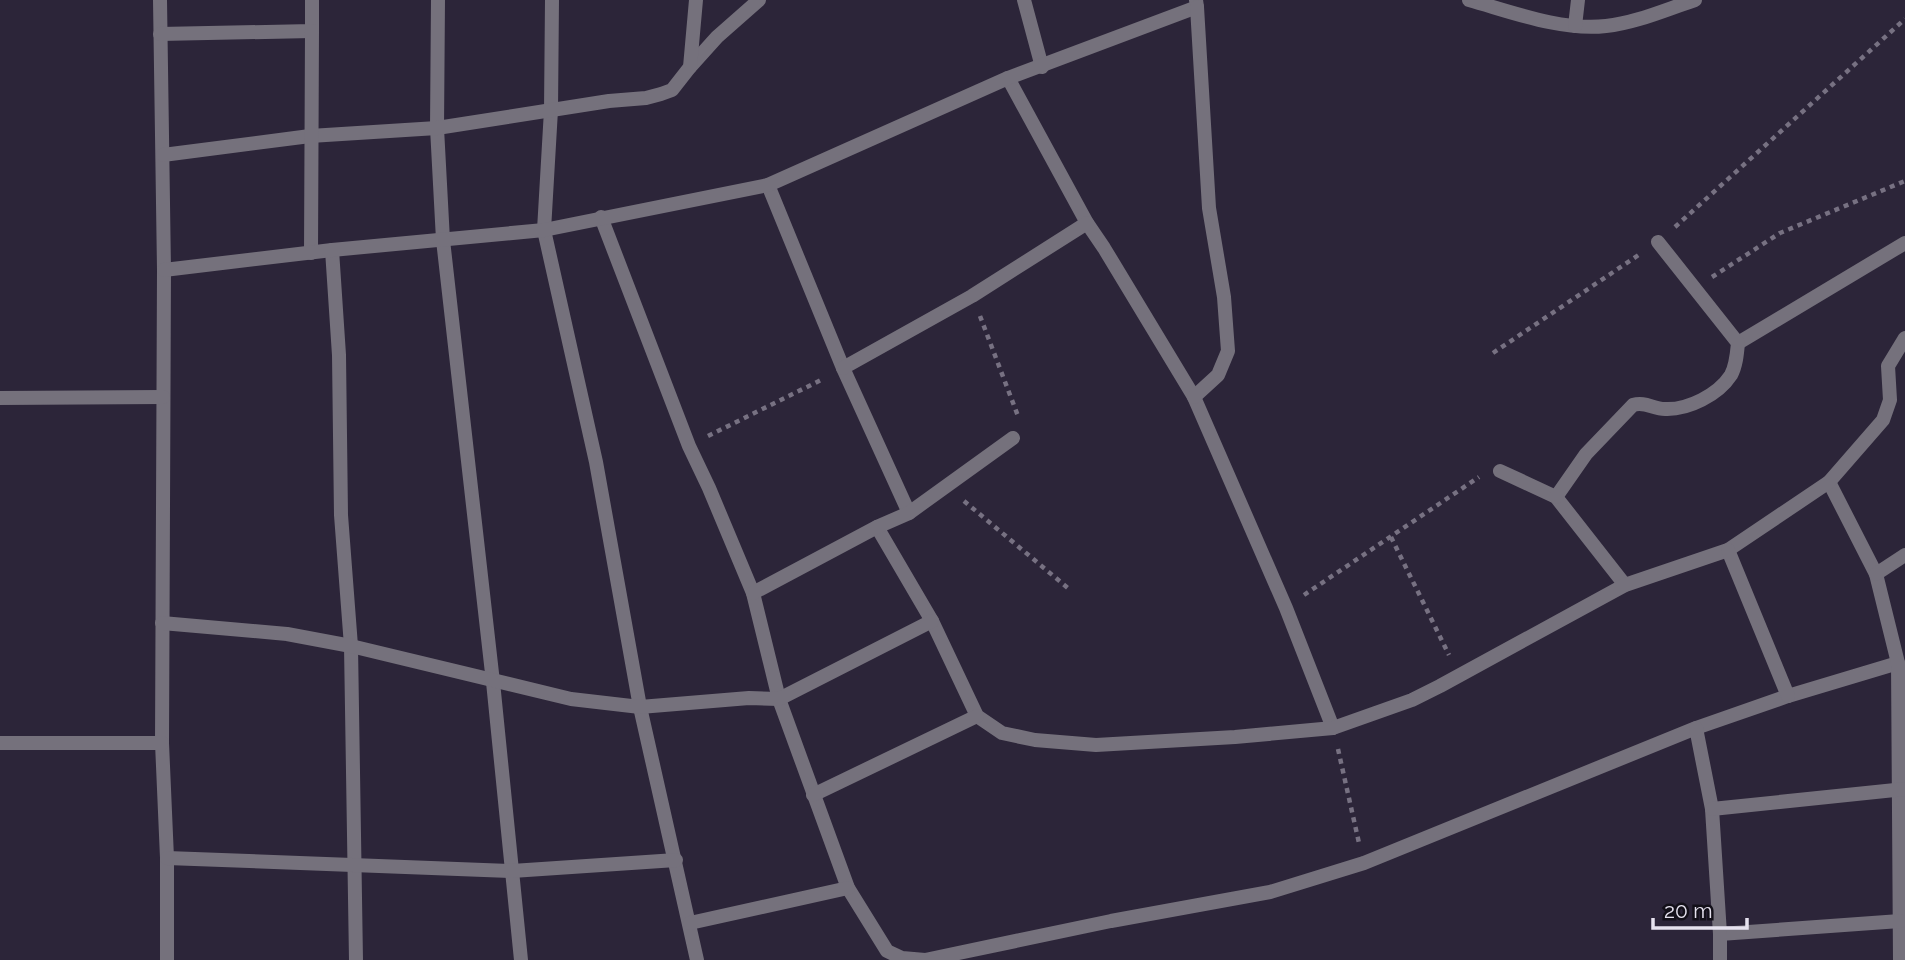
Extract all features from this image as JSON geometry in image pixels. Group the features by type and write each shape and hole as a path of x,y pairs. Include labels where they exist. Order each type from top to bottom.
{"street":[{"path":"159,0 164,270 162,743 167,858 167,960"},
{"path":"311,253 312,0"},
{"path":"438,0 437,128 443,240 521,960"},
{"path":"552,0 551,110 544,229 596,462 640,707 697,960"},
{"path":"690,67 696,0"},
{"path":"163,155 310,136 437,128 609,101 646,98 672,90 717,37 758,0"},
{"path":"1024,0 1042,66"},
{"path":"1469,0 1531,18 1575,26 1607,26 1695,0"},
{"path":"1575,26 1578,0"},
{"path":"164,270 544,229 768,185 1008,78 1196,3 1209,208 1224,297 1228,351 1218,375 1195,397"},
{"path":"160,34 312,31"},
{"path":"1008,78 1087,223 1195,397 1286,608 1333,728"},
{"path":"768,185 843,368 909,513"},
{"path":"601,217 689,446 753,593 779,699 848,888 887,951 902,958 925,960 1111,921 1270,892 1364,863 1696,727 1898,663"},
{"path":"843,368 972,296 1087,223"},
{"path":"1556,497 1586,454 1633,405 1641,402 1665,409 1685,407 1714,392 1729,377 1735,366 1738,343 1658,242"},
{"path":"1738,343 1905,243"},
{"path":"332,250 339,355 341,515 351,646 356,960"},
{"path":"877,527 932,621 977,716 1002,733 1035,740 1096,745 1333,728 1412,699 1459,676 1625,585 1727,550 1829,482 1883,420 1890,400 1888,366 1905,338"},
{"path":"0,398 163,397"},
{"path":"753,593 877,527 909,513 1013,438"},
{"path":"1500,471 1556,497 1625,585"},
{"path":"1829,482 1876,573 1898,663 1903,789 1900,960"},
{"path":"1727,550 1788,696"},
{"path":"1876,573 1905,555"},
{"path":"162,623 287,634 351,646 571,699 640,707 749,698 779,699 932,621"},
{"path":"813,796 977,716"},
{"path":"1696,727 1712,808 1720,960"},
{"path":"0,743 162,743"},
{"path":"1712,808 1903,789"},
{"path":"167,858 512,871 676,860"},
{"path":"690,923 848,888"},
{"path":"1720,934 1900,920"}],"path":[{"path":"1493,353 1570,304 1658,242 1905,19"},
{"path":"1693,289 1780,233 1905,181"},
{"path":"972,296 1018,415 1018,433 1013,438"},
{"path":"689,446 843,368"},
{"path":"1286,608 1485,473 1500,471"},
{"path":"948,486 1069,589"},
{"path":"1391,537 1459,676"},
{"path":"1333,728 1364,863"}]}
